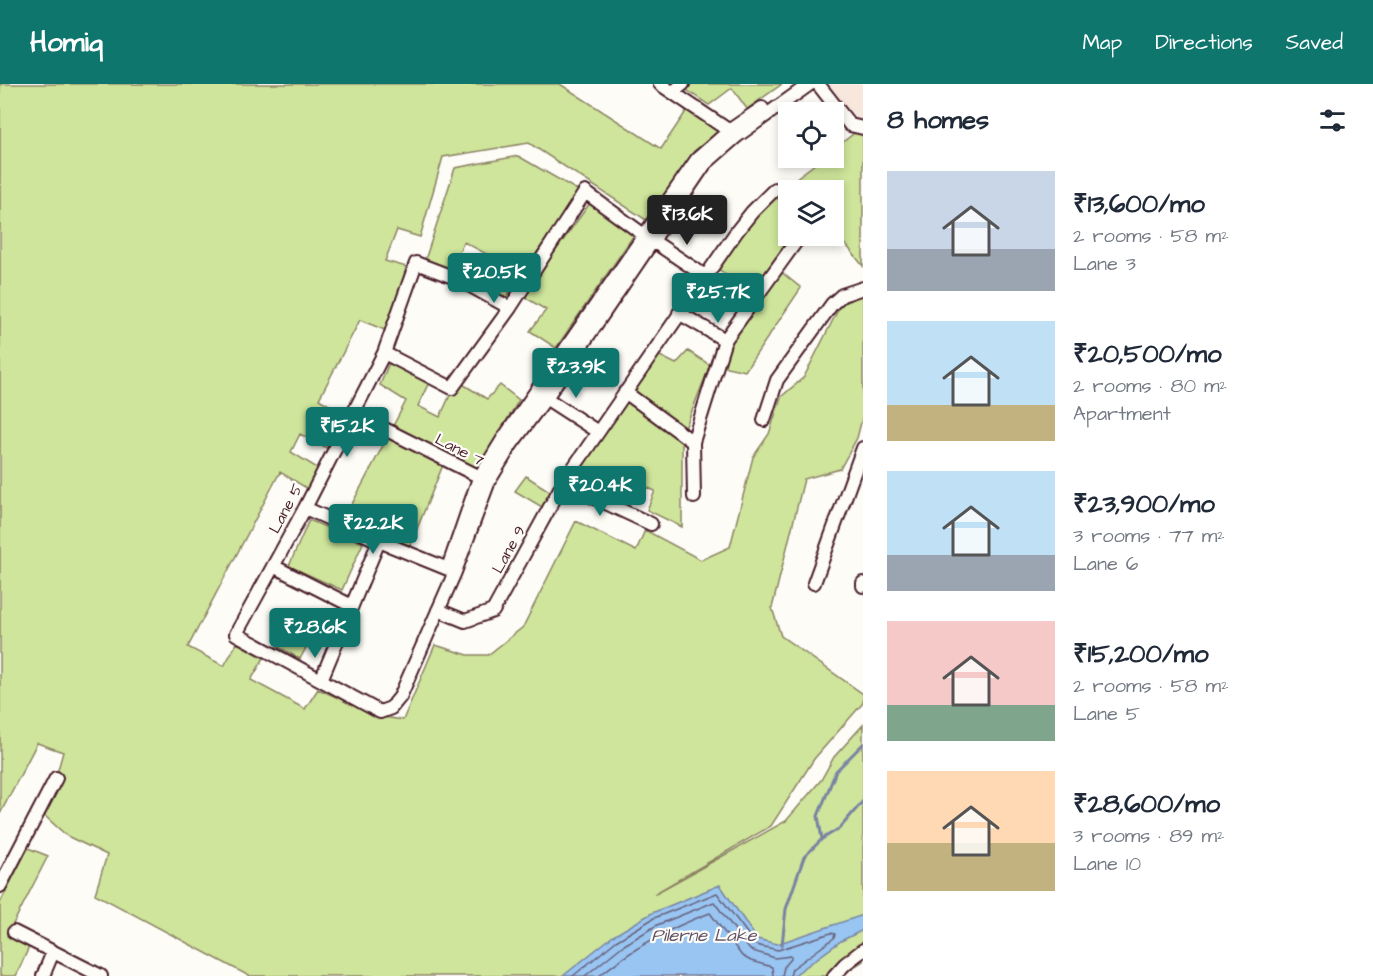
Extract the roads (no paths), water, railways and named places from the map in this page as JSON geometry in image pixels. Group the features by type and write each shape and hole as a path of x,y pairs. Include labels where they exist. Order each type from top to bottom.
{"street":[{"path":"660,84 678,88 733,134"},
{"path":"379,541 321,680 380,712 392,708 400,697 438,610 484,479 511,444 541,395 648,238 705,164 733,134 797,84"},
{"path":"733,134 810,84"},
{"path":"818,84 850,125 863,128"},
{"name":"Lane 9","path":"438,610 465,621 493,611 563,483 705,276 752,212 775,189"},
{"path":"384,353 452,388 510,308 585,192 705,276"},
{"path":"694,496 693,442 725,340 793,246"},
{"name":"Lane 5","path":"321,680 236,634 305,508 384,353 416,263 458,279 510,308"},
{"path":"765,420 777,380 832,304 842,295 863,288"},
{"path":"680,314 725,340"},
{"path":"626,392 693,442"},
{"path":"541,395 598,432"},
{"name":"Lane 7","path":"353,413 484,479"},
{"path":"814,583 862,454"},
{"path":"563,483 651,524"},
{"path":"305,508 451,570"},
{"path":"273,566 352,606"},
{"path":"392,708 393,694 451,570"},
{"path":"0,886 57,778"},
{"path":"14,932 101,976"},
{"path":"834,976 863,950"},
{"path":"43,976 53,952"}],"water":[{"name":"Pilerne Lake","path":"720,885 757,939 777,944 863,915 863,930 841,941 793,976 563,976 613,936 652,913"}],"waterway":[{"path":"782,945 786,909 804,857 822,839 818,816 836,771 863,744"},
{"path":"822,839 840,828 863,801"}]}
